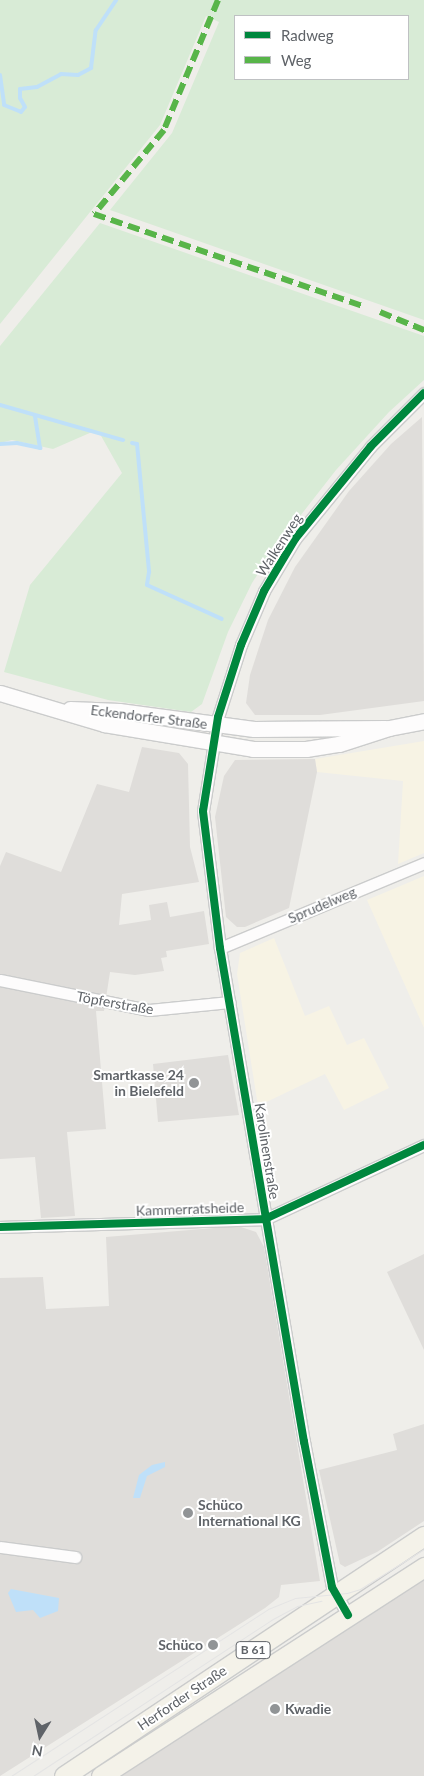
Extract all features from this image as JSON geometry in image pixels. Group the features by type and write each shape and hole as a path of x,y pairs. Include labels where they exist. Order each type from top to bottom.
{"main road":[{"name":"Herforder Straße","path":"64,1776 424,1536"},
{"name":"Herforder Straße","path":"101,1776 424,1567"}],"street":[{"name":"Walkenweg","path":"212,744 216,725 252,616 295,539 371,446 424,393"},
{"name":"Eckendorfer Straße","path":"0,693 58,708 104,724 212,744 306,749 362,738 389,728 424,721"},
{"name":"Eckendorfer Straße","path":"58,708 119,711 216,725 282,730 389,728"},
{"name":"Karolinenstraße","path":"212,744 204,817 220,948 264,1219 318,1519 335,1595 348,1615"},
{"name":"Sprudelweg","path":"220,948 424,863"},
{"name":"Töpferstraße","path":"0,980 149,1010 230,1002"},
{"name":"Kammerratsheide","path":"0,1227 264,1219 424,1145"},
{"path":"0,1547 75,1557"}],"shaded area":[{"path":"422,417 424,701 320,715 255,715 246,703 250,675 268,620 295,567 349,491 391,444"},
{"path":"424,741 424,853 398,864 403,781 317,772 315,759"},
{"path":"142,747 179,753 188,764 190,847 199,882 122,894 119,925 151,920 149,905 167,902 170,917 204,911 209,944 166,951 167,957 161,958 164,971 135,975 110,972 104,1011 96,1011 106,1129 67,1132 75,1216 41,1218 35,1157 0,1159 0,866 6,852 61,872 97,784 129,792"},
{"path":"315,759 317,772 289,908 245,927 237,927 226,917 215,817 224,776 235,760"},
{"path":"424,876 424,1028 367,900"},
{"path":"274,938 305,1016 329,1006 347,1045 364,1038 389,1088 344,1110 325,1074 258,1106 237,974 240,953"},
{"path":"228,1055 239,1115 158,1122 153,1064"},
{"path":"238,1226 256,1232 264,1247 320,1581 281,1585 279,1597 265,1608 0,1776 0,1278 43,1277 46,1309 109,1306 106,1237"},
{"path":"424,1254 424,1350 387,1272"},
{"path":"424,1424 424,1521 377,1552 345,1567 340,1564 319,1470 397,1450 393,1434"},
{"path":"424,1580 424,1776 122,1776 285,1668"}],"green space":[{"path":"0,0 424,0 424,320 110,210 172,133 219,22 206,16 160,125 0,324"},
{"path":"100,223 424,336 424,380 389,412 336,470 272,552 252,583 228,632 202,704 191,712 108,700 4,672 30,585 122,473 100,434 92,432 53,449 12,440 0,443 0,346"}],"water":[{"path":"165,1462 165,1467 147,1476 140,1498 133,1498 139,1475 152,1465"},
{"path":"11,1589 59,1598 58,1611 40,1618 33,1610 16,1612 8,1593"}],"waterway":[{"path":"0,75 4,105 21,112 25,107 20,98 20,89 37,87 61,74 78,75 91,68 96,30 116,0"},
{"path":"0,405 123,440"},
{"path":"0,444 17,443 40,448 35,415"},
{"path":"132,443 137,444 149,572 147,585 222,619"}],"tram line":[{"path":"11,1776 268,1609 295,1598 347,1593 360,1589 424,1549"},
{"path":"33,1776 271,1620 297,1606 321,1601"}],"marked path":[{"path":"218,0 164,130 94,214 366,307"},
{"path":"380,312 424,330"}],"cycle path":[{"path":"348,1615 332,1587 304,1442 220,948 203,811 218,717 241,645 264,591 295,539 371,446 424,393"},
{"path":"0,1227 265,1219 424,1145"}],"place":[{"name":"Smartkasse 24 in Bielefeld","path":"194,1083"},
{"name":"Schüco International KG","path":"188,1513"},
{"name":"Schüco","path":"213,1645"},
{"name":"Kwadie","path":"275,1709"}]}
